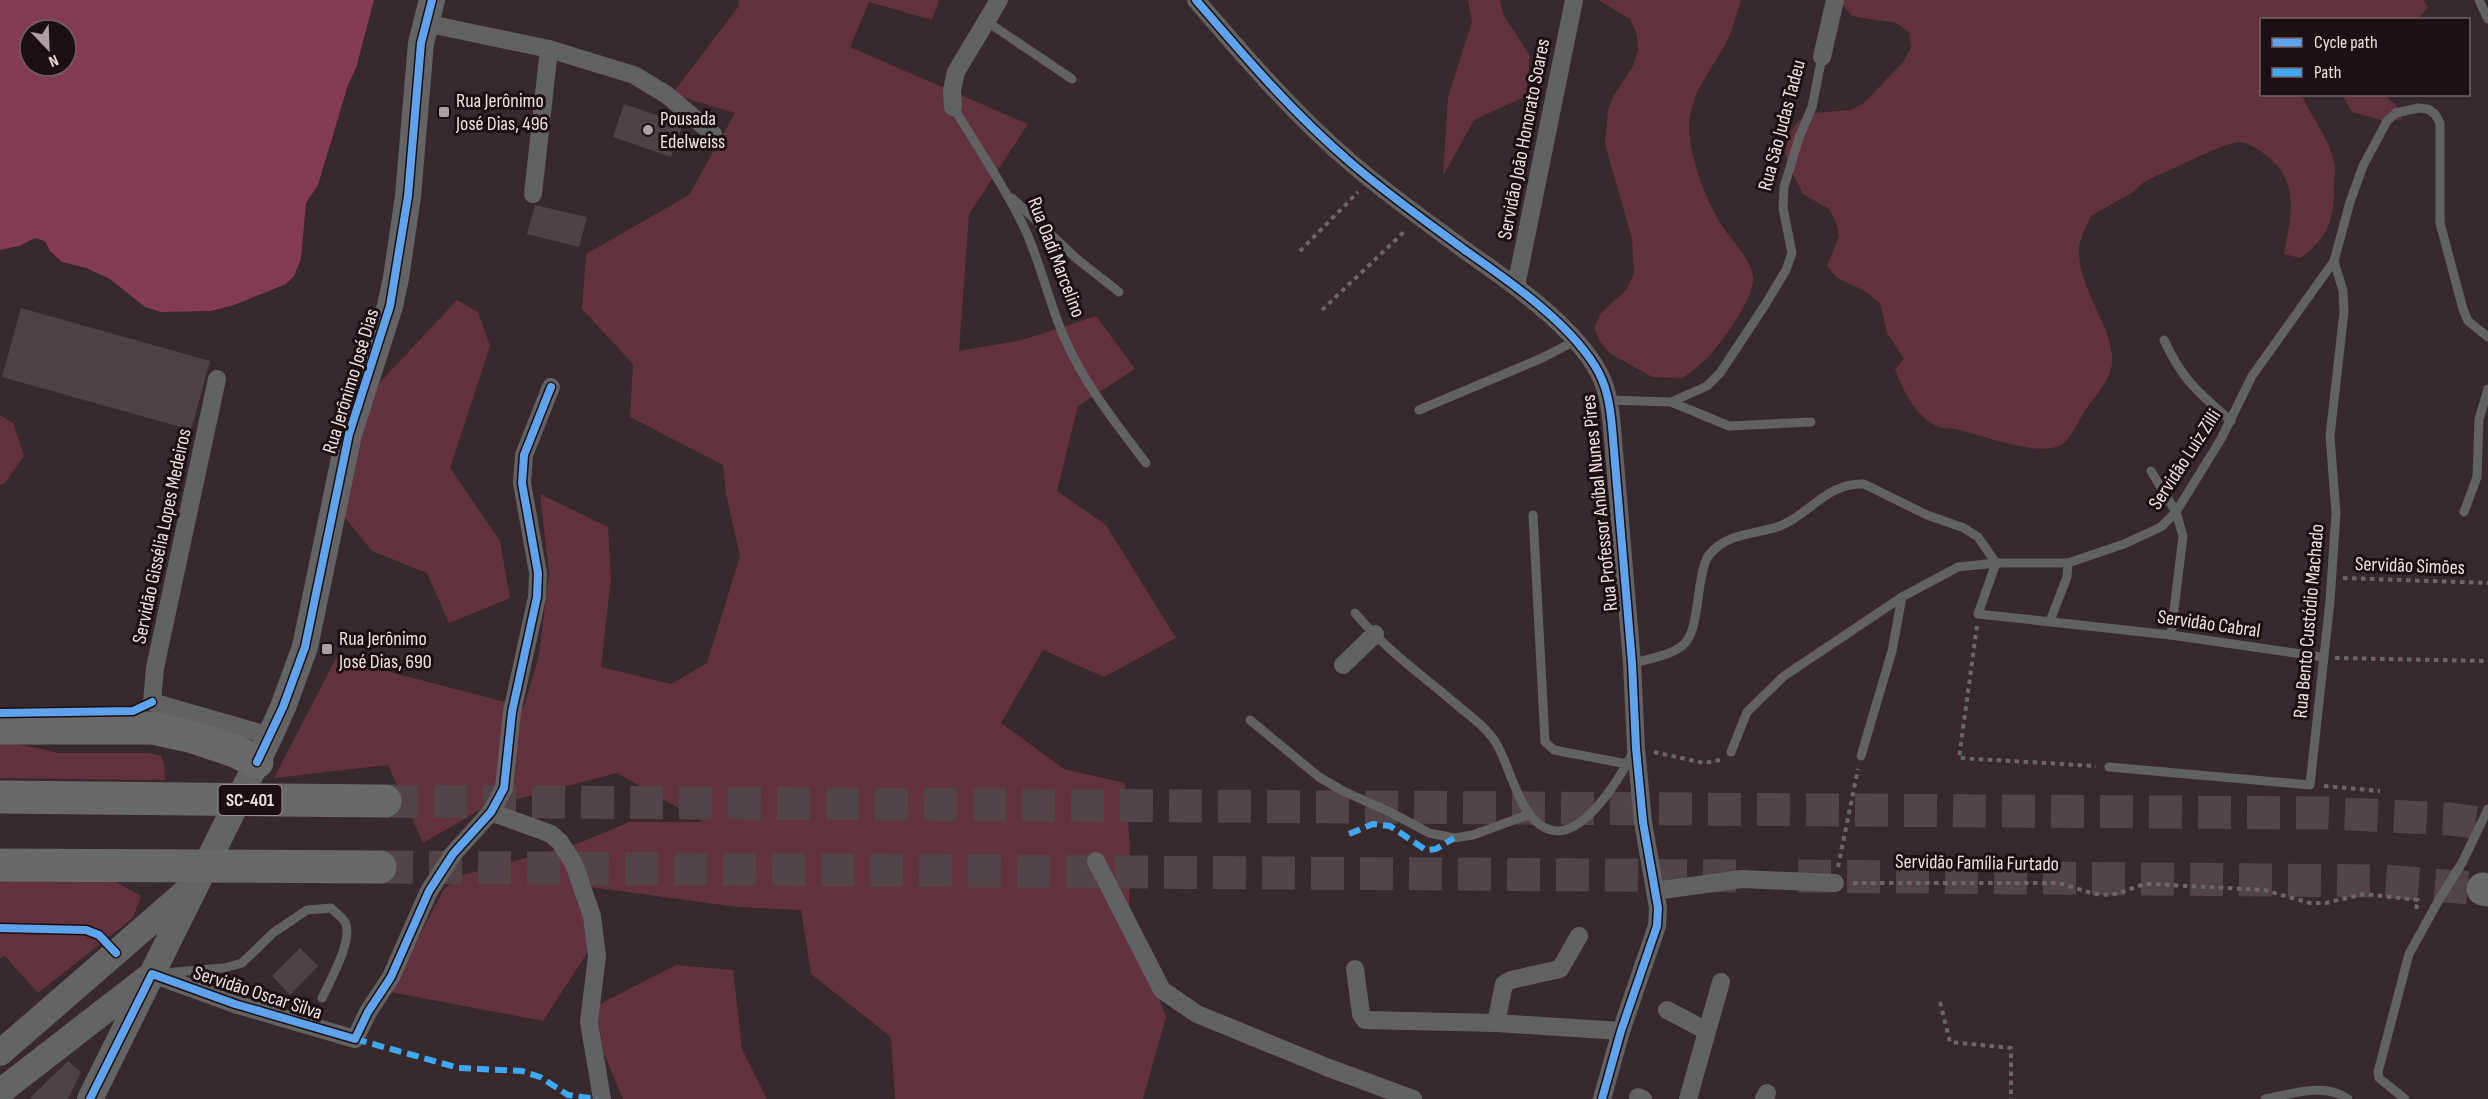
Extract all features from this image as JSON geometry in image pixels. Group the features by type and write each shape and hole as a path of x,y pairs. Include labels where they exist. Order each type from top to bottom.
{"highway":[{"path":"0,728 152,715 193,737 235,751 263,749"},
{"path":"193,737 242,792"},
{"name":"SC-401","path":"0,797 385,801"},
{"path":"0,865 380,867"}],"main road":[{"name":"Rua Jerônimo José Dias","path":"90,1099 263,749 306,647 344,452 390,306 396,279 408,196 421,43 428,11"},
{"path":"0,1053 198,881"},
{"path":"0,1092 152,974 151,963 145,953 136,947 125,946"}],"street":[{"name":"Rua Oadi Marcelino","path":"953,107 952,90 956,72 999,0"},
{"name":"Rua Professor Aníbal Nunes Pires","path":"1196,0 1281,97 1326,140 1419,217 1516,286 1575,341 1596,367 1609,400 1632,663 1631,756 1658,908 1657,926 1621,1031 1602,1099"},
{"name":"Servidão João Honorato Soares","path":"1516,286 1574,0"},
{"name":"Rua São Judas Tadeu","path":"1822,57 1836,0"},
{"path":"428,11 634,75 668,95 713,134"},
{"path":"533,194 549,49"},
{"name":"Servidão Gissélia Lopes Medeiros","path":"152,715 155,668 217,379"},
{"path":"551,387 524,455 522,483 538,573 537,597 512,712 504,788 491,812 551,834 560,842 574,864 592,916 597,956 589,1022 603,1099"},
{"path":"1343,665 1375,634"},
{"path":"152,715 263,749"},
{"name":"Servidão Oscar Silva","path":"152,974 236,1004 355,1039 391,977 429,891 453,854 491,812"},
{"path":"1096,861 1162,990 1179,1003 1197,1014 1246,1032 1329,1068 1413,1099"},
{"path":"1655,891 1742,879 1835,883"},
{"path":"1496,1023 1504,984 1511,980 1557,972 1580,936"},
{"path":"1354,969 1361,1014 1365,1020 1496,1023 1621,1031"},
{"path":"1688,1099 1721,982"},
{"path":"1667,1010 1707,1032"}],"lane":[{"path":"2479,0 2488,19"},
{"path":"986,21 1072,79"},
{"name":"Rua São Judas Tadeu","path":"1609,400 1671,402 1707,386 1720,373 1786,270 1792,253 1791,237 1783,208 1784,187 1799,138 1812,107 1822,57"},
{"name":"Rua Oadi Marcelino","path":"953,107 1006,192 1024,228 1063,335 1080,371 1093,394 1146,463"},
{"name":"Servidão Luiz Zilli","path":"1731,752 1747,712 1784,676 1902,597 1958,567 1996,563 2068,563 2148,534 2161,527 2176,512 2231,421 2252,376 2334,261 2360,175 2376,140 2387,121 2396,112 2405,109 2428,110 2435,114 2440,123 2440,223 2456,286 2468,321 2488,337"},
{"path":"1006,192 1077,259 1119,292"},
{"name":"Rua Bento Custódio Machado","path":"2310,785 2336,513 2330,436 2343,312 2343,291 2334,261"},
{"path":"2164,340 2176,366 2190,385 2231,421"},
{"path":"1419,410 1542,358 1575,341"},
{"path":"2464,512 2477,477 2479,419 2488,389"},
{"path":"1671,402 1730,426 1810,422"},
{"path":"2151,471 2176,512 2183,536 2171,635"},
{"path":"1632,663 1669,655 1687,642 1693,631 1703,569 1708,555 1719,546 1732,538 1780,526 1838,488 1853,483 1864,484 1927,515 1964,528 1978,537 1996,563 1978,614"},
{"path":"1355,613 1375,634 1489,733 1504,757 1510,776 1530,814 1542,826 1553,831 1574,827 1608,794 1631,756 1554,750 1545,742 1533,515"},
{"path":"2050,621 2067,578 2068,563"},
{"path":"1861,756 1892,651 1902,597"},
{"name":"Servidão Cabral","path":"1978,614 2171,635 2322,657"},
{"path":"1250,720 1319,777 1429,833 1454,838 1473,835 1530,814"},
{"path":"2109,767 2310,785"},
{"path":"2404,1099 2379,1078 2378,1072 2400,985 2409,954 2462,863 2488,809"},
{"path":"152,974 224,968 242,963 273,933 307,910 331,908 345,922 347,937 339,963 322,998"},
{"path":"2265,1099 2333,1092 2348,1099"}],"path":[{"path":"1300,251 1371,179"},
{"path":"1322,310 1419,217"},
{"path":"1978,614 1959,758 2109,767"},
{"path":"2322,657 2488,662"},
{"path":"1631,756 1704,763 1725,758 1731,752"},
{"path":"1835,883 1861,756"},
{"path":"2310,785 2380,791"},
{"path":"1940,1002 1950,1042 2011,1048 2011,1099"}],"shaded area":[{"path":"0,0 374,0 356,68 348,85 318,185 306,203 301,259 294,276 286,284 234,305 211,311 161,312 145,307 110,279 86,268 62,262 50,251 45,241 35,238 19,246 0,250"},
{"path":"738,0 939,0 932,20 869,2 850,47 1028,124 969,214 959,351 1022,340 1096,316 1135,369 1078,406 1057,491 1106,525 1176,638 1104,677 1043,650 1001,723 1064,769 1125,783 1130,847 1129,925 1166,1017 1143,1099 895,1099 891,1037 811,974 801,910 737,907 590,887 591,947 543,1021 390,992 444,889 459,876 577,844 629,822 703,822 617,773 483,808 423,843 388,765 274,778 336,658 524,707 539,655 549,573 540,494 608,527 611,579 601,667 671,684 707,663 740,556 726,494 723,465 630,417 633,364 582,309 586,254 689,195 735,113 672,94 739,6"},
{"path":"1468,0 1500,0 1503,14 1530,56 1526,96 1474,120 1443,176 1448,97 1472,22"},
{"path":"1598,0 1741,0 1730,35 1701,84 1691,110 1689,124 1694,160 1705,192 1719,221 1751,268 1753,284 1744,307 1721,342 1704,361 1683,378 1652,377 1611,354 1600,342 1594,328 1601,313 1626,290 1634,274 1632,239 1605,144 1608,110 1614,95 1633,66 1638,50 1637,35 1630,19"},
{"path":"1839,0 2423,0 2428,7 2419,18 2260,18 2260,96 2302,96 2332,153 2335,168 2334,198 2331,218 2324,235 2310,251 2300,258 2284,254 2290,212 2288,186 2275,163 2256,148 2241,142 2214,150 2156,176 2091,216 2079,246 2080,265 2108,337 2111,350 2111,370 2105,383 2067,440 2059,446 2037,449 1958,429 1942,428 1926,419 1913,404 1898,378 1895,369 1904,359 1887,333 1880,303 1863,290 1837,278 1827,266 1839,236 1836,222 1829,209 1803,194 1789,166 1785,152 1789,135 1798,121 1812,113 1851,110 1864,103 1903,62 1911,48 1909,32 1896,23 1852,16"},
{"path":"2343,96 2385,96 2397,106 2402,120 2381,120 2352,112"},
{"path":"457,300 478,312 490,346 450,468 500,541 510,598 449,623 427,573 372,551 343,515 369,394"},
{"path":"0,415 13,423 24,456 4,484 0,485"},
{"path":"0,743 14,743 58,753 149,753 161,756 164,763 165,780 0,778"},
{"path":"105,876 141,896 133,918 38,993 5,956 0,958 0,878"},
{"path":"676,965 733,970 742,1049 767,1099 623,1099 604,1054 596,1006"}],"building":[{"name":"Pousada Edelweiss","path":"624,104 683,124 671,157 613,137"},
{"path":"535,205 587,217 579,247 527,234"},
{"path":"21,308 210,361 191,430 2,377"},
{"path":"300,948 318,966 290,995 272,976"},
{"path":"68,1061 81,1072 68,1099 29,1099"}],"tunnel":[{"path":"385,801 2327,813 2450,819 2488,824"},
{"path":"380,867 1743,876"},
{"path":"1798,876 2384,881 2483,889"}],"marked path":[{"path":"1349,834 1373,824 1390,826 1426,850 1436,849 1454,838"},
{"path":"355,1039 459,1068 522,1071 540,1077 568,1095 597,1099"}],"cycle path":[{"path":"257,762 283,707 305,647 349,434 390,306 408,196 421,43 432,0"},
{"path":"1196,0 1270,84 1329,143 1393,197 1536,303 1569,333 1595,366 1605,388 1612,427 1643,822 1658,908 1657,926 1621,1031 1602,1099"},
{"path":"90,1099 152,974 235,1004 355,1039 368,1012 391,977 429,891 453,854 491,812 504,788 512,712 537,597 538,573 522,483 524,455 551,387"},
{"path":"0,713 133,711 152,702"},
{"path":"0,928 86,930 99,935 116,953"}],"place":[{"name":"Rua Jerônimo José Dias, 496","path":"444,112"},
{"name":"Pousada Edelweiss","path":"648,130"},
{"name":"Rua Jerônimo José Dias, 690","path":"327,649"}]}
